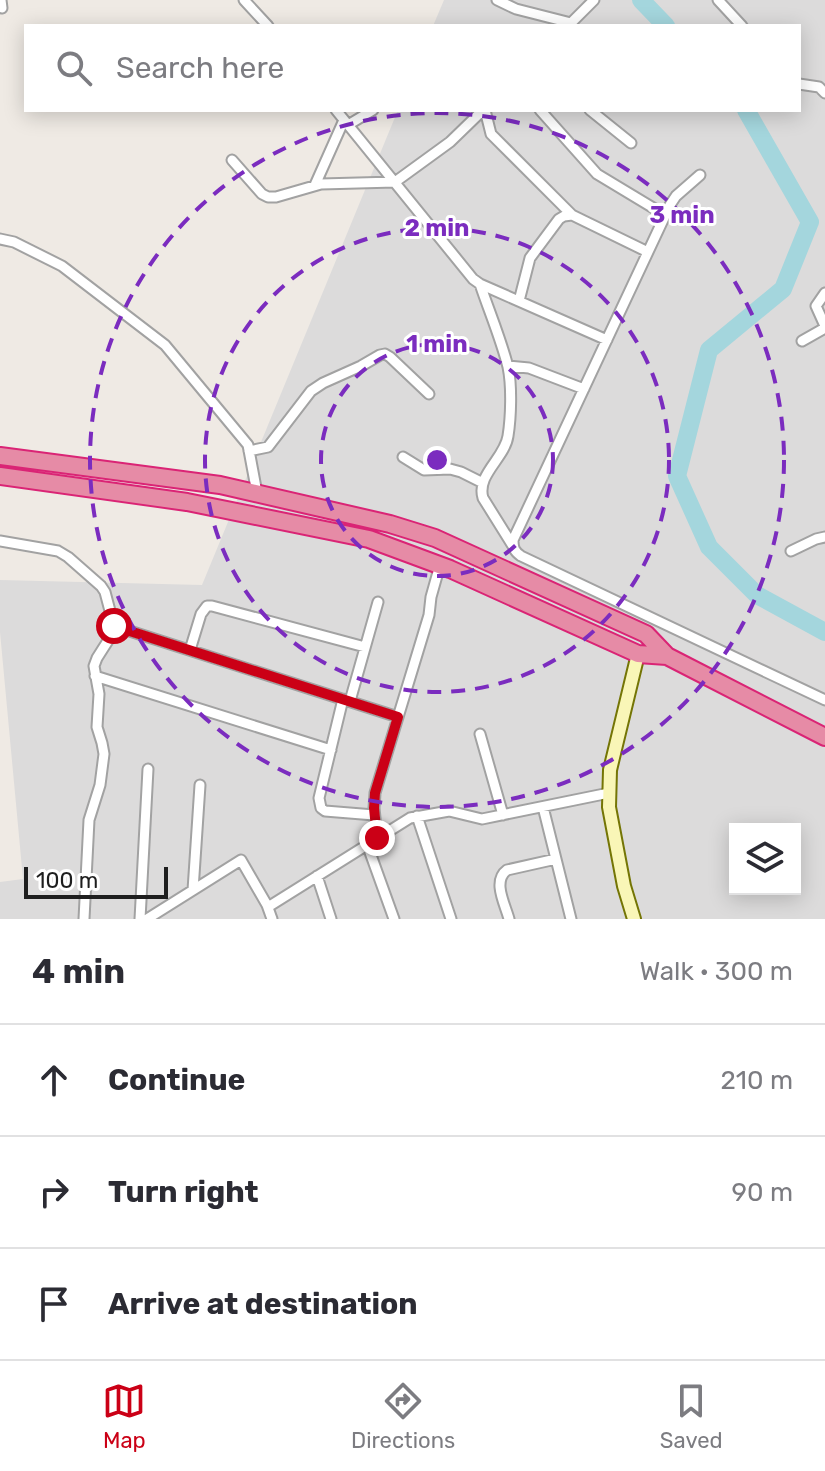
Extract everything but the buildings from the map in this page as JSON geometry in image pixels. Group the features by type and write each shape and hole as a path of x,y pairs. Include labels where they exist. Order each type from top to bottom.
{"highway":[{"path":"0,456 189,480 378,521 435,538 646,634 667,656 825,737"},
{"path":"0,476 187,502 369,539 440,565 638,654 667,656"}],"street":[{"path":"244,0 266,24"},
{"path":"497,0 566,24"},
{"path":"570,24 594,0"},
{"path":"718,0 740,24"},
{"path":"801,84 819,87 825,93"},
{"path":"338,112 473,279 607,340"},
{"path":"315,185 346,123 369,112"},
{"path":"232,160 268,197 315,185 395,182 450,142 482,112"},
{"path":"485,112 491,134 572,215 648,252"},
{"path":"542,112 597,174 665,215"},
{"path":"592,112 631,143"},
{"path":"513,546 513,540 665,215 676,196 700,175"},
{"path":"519,301 533,253 559,219 572,215"},
{"path":"0,239 14,242 62,266 170,350 248,445 257,493"},
{"path":"480,284 508,366 510,389 508,438 481,491 515,552 825,700"},
{"path":"802,341 825,327 816,306 825,293"},
{"path":"249,451 268,447 311,391 380,355 390,357 429,394"},
{"path":"508,366 529,368 584,389"},
{"path":"403,457 424,470 450,469 483,483"},
{"path":"791,551 825,537"},
{"path":"0,541 48,548 68,557 101,586 114,626 95,662 99,694 97,727 104,754 100,785 88,826 84,919"},
{"path":"377,838 375,793 429,615 440,565"},
{"path":"374,815 325,811 319,798 378,602"},
{"path":"190,650 201,614 207,606 365,647"},
{"path":"114,626 398,717"},
{"path":"634,919 619,860 609,793 610,770 638,654"},
{"path":"95,676 331,750"},
{"path":"480,734 503,815"},
{"path":"140,919 148,769"},
{"path":"193,890 200,785"},
{"path":"268,907 404,821 417,816 449,811 476,819 609,793"},
{"path":"543,807 571,919"},
{"path":"417,816 451,919"},
{"path":"367,844 394,919"},
{"path":"509,919 499,879 502,873 556,859"},
{"path":"147,919 241,860 272,919"},
{"path":"317,876 331,919"}],"shaded area":[{"path":"444,0 825,0 825,919 0,919 0,882 23,879 0,632 0,580 202,585 397,112 801,112 801,24 434,24"}],"waterway":[{"path":"641,0 664,24"},
{"path":"747,112 810,222 783,289 709,350 677,476 709,547 757,595 825,632"}],"route":[{"path":"114,626 398,717 375,793 377,838"}]}
